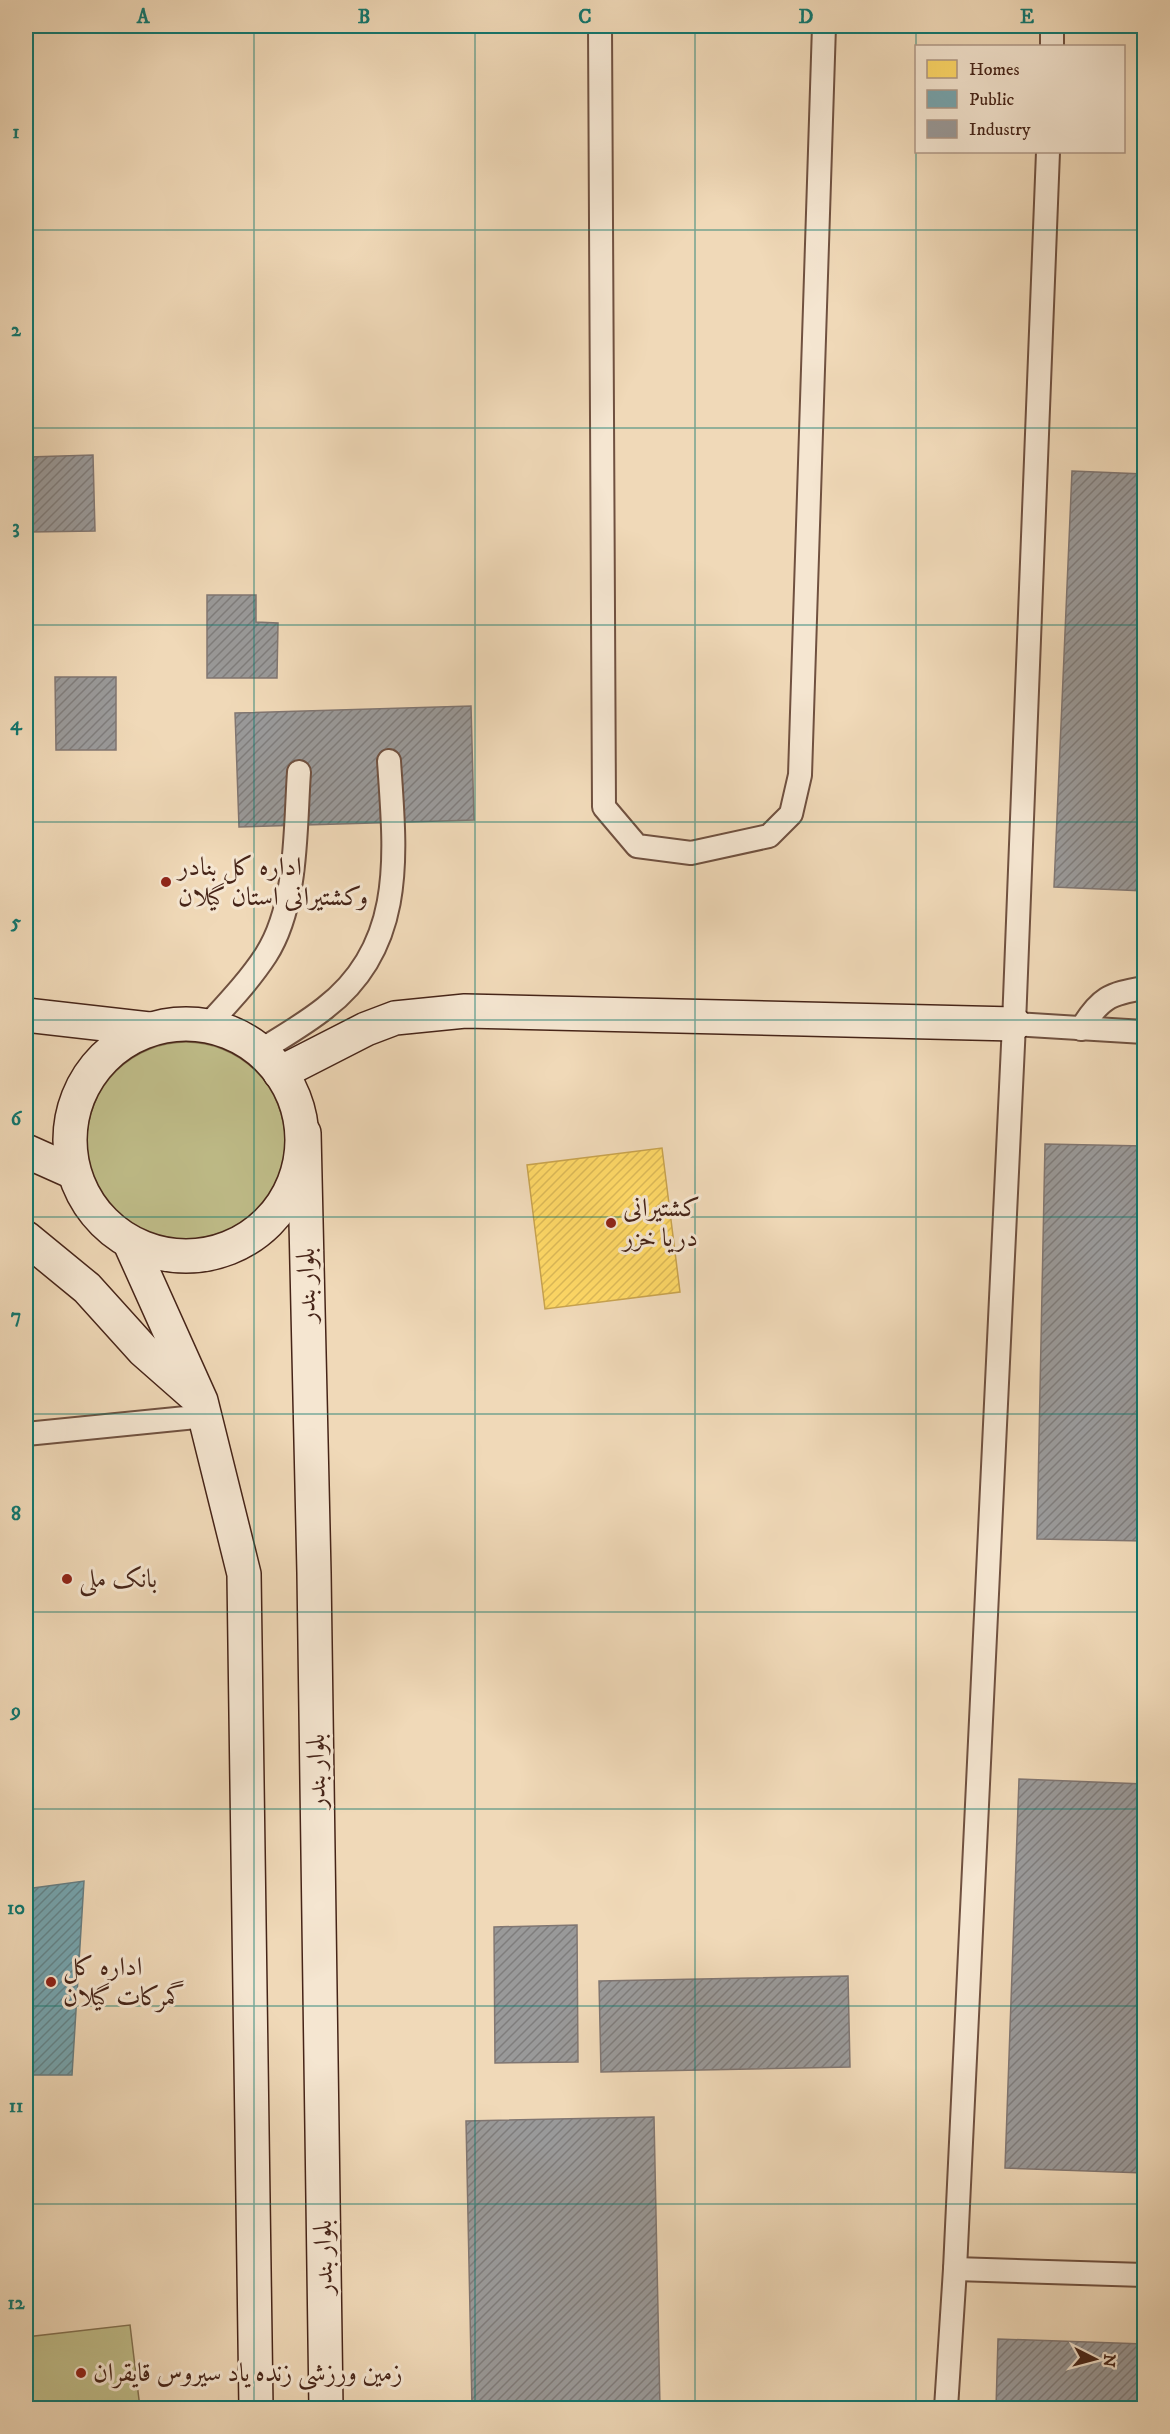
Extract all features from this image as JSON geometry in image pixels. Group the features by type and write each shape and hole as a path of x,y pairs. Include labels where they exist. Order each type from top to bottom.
{"main road":[{"path":"270,1062 395,1018 465,1011 1014,1023"},
{"path":"26,1015 149,1029 178,1024 207,1026 236,1035 270,1062 295,1100 304,1133 300,1160 291,1190 274,1216 250,1238 222,1251 191,1257 159,1254 130,1243 105,1225 86,1200 73,1172 69,1142 73,1112 83,1085 100,1061 108,1054 123,1042 149,1029"},
{"name":"بلوار بندر","path":"304,1133 315,1573 326,2409"},
{"path":"26,1151 73,1172"},
{"path":"26,1238 87,1288 143,1350 203,1408"},
{"path":"130,1243 203,1408 244,1574 256,2409"}],"lane":[{"path":"600,26 604,807 637,846 691,853 769,836 790,814 800,775 824,26"},
{"path":"1052,45 1053,26"},
{"path":"946,2409 956,2269 1014,1023 1048,153"},
{"path":"270,1062 366,966 391,901 395,846 389,761"},
{"path":"207,1026 245,984 267,953 284,914 293,866 298,772"},
{"path":"1081,1029 1095,1007 1117,992 1144,988"},
{"path":"1014,1023 1144,1032"},
{"path":"26,1434 203,1408"},
{"path":"956,2269 1144,2276"}],"shaded area":[{"path":"176,1042 196,1042 224,1049 249,1064 263,1078 278,1103 285,1131 285,1151 278,1179 263,1204 249,1218 215,1236 196,1240 176,1240 148,1233 123,1218 109,1204 91,1170 87,1151 87,1131 94,1103 109,1078 123,1064 157,1046"},
{"name":"زمین ورزشی زنده یاد سیروس قایقران","path":"130,2325 140,2408 26,2408 26,2337"}],"building: Homes":[{"path":"662,1148 680,1292 545,1309 527,1165"}],"building: Public":[{"name":"اداره کل گمرکات گیلان","path":"84,1881 72,2075 26,2075 26,1889"}],"building: Industry":[{"path":"93,455 95,531 30,532 29,457"},
{"path":"1072,471 1144,474 1144,891 1054,887"},
{"path":"26,498 29,498 30,532 26,532"},
{"path":"26,532 30,532 32,611 26,611"},
{"path":"207,595 256,595 256,622 278,623 277,678 207,678"},
{"path":"55,677 116,677 116,750 56,750"},
{"path":"471,706 474,820 239,827 235,713"},
{"path":"1045,1144 1144,1146 1144,1541 1037,1539"},
{"path":"1019,1779 1144,1784 1144,2173 1005,2168"},
{"path":"577,1925 578,2062 495,2063 494,1927"},
{"path":"848,1976 850,2067 601,2072 599,1981"},
{"path":"654,2117 660,2408 472,2408 466,2121"},
{"path":"998,2339 1144,2344 1144,2408 996,2408"}],"place":[{"name":"اداره کل بنادر وکشتیرانی استان گیلان","path":"166,882"},
{"name":"کشتیرانی دریا خزر","path":"611,1223"},
{"name":"بانک ملی","path":"67,1579"},
{"name":"اداره کل گمرکات گیلان","path":"51,1982"},
{"name":"زمین ورزشی زنده یاد سیروس قایقران","path":"81,2373"}]}
